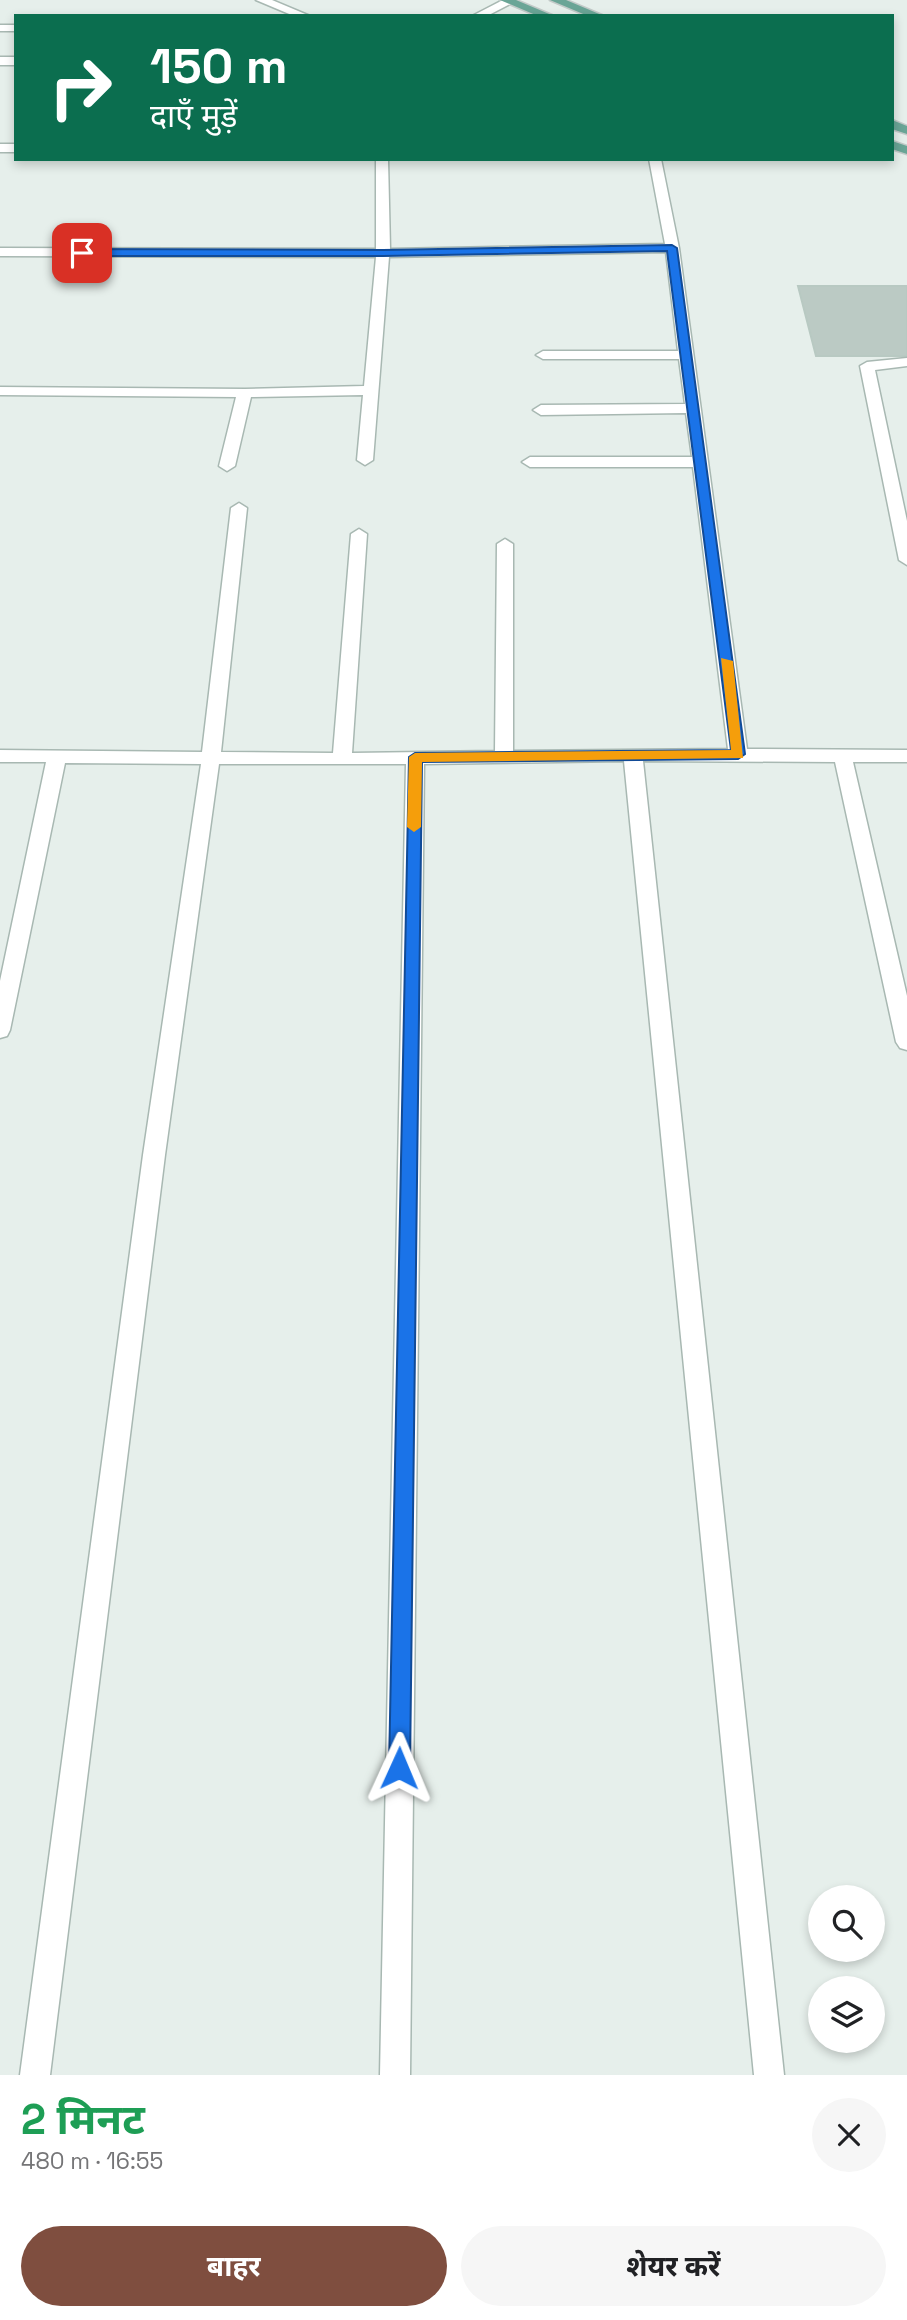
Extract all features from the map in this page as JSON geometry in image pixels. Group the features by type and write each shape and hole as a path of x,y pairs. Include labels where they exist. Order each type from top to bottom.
{"main road":[{"path":"556,0 594,14"},
{"path":"508,1 544,14"}],"street":[{"path":"262,0 300,14"},
{"path":"481,14 508,1"},
{"path":"365,460 383,253 382,161"},
{"path":"655,161 672,248 738,754"},
{"path":"0,252 383,253 672,248"},
{"path":"543,355 686,355"},
{"path":"907,362 867,366 907,560"},
{"path":"0,391 246,393 371,390"},
{"path":"227,466 246,393"},
{"path":"541,410 693,408"},
{"path":"530,462 700,462"},
{"path":"35,2075 154,1155 211,756 239,508"},
{"path":"342,759 359,534"},
{"path":"504,757 505,544"},
{"path":"0,756 342,759 738,754 907,756"},
{"path":"633,755 769,2075"},
{"path":"0,1030 57,756"},
{"path":"843,756 907,1042"},
{"path":"395,2075 415,757"}],"building":[{"path":"798,286 907,286 907,356 816,356"}],"slow traffic":[{"path":"414,827 415,757 738,754 726,661"}],"route":[{"path":"82,253 383,253 672,248 738,754 415,757 399,1768"}]}
